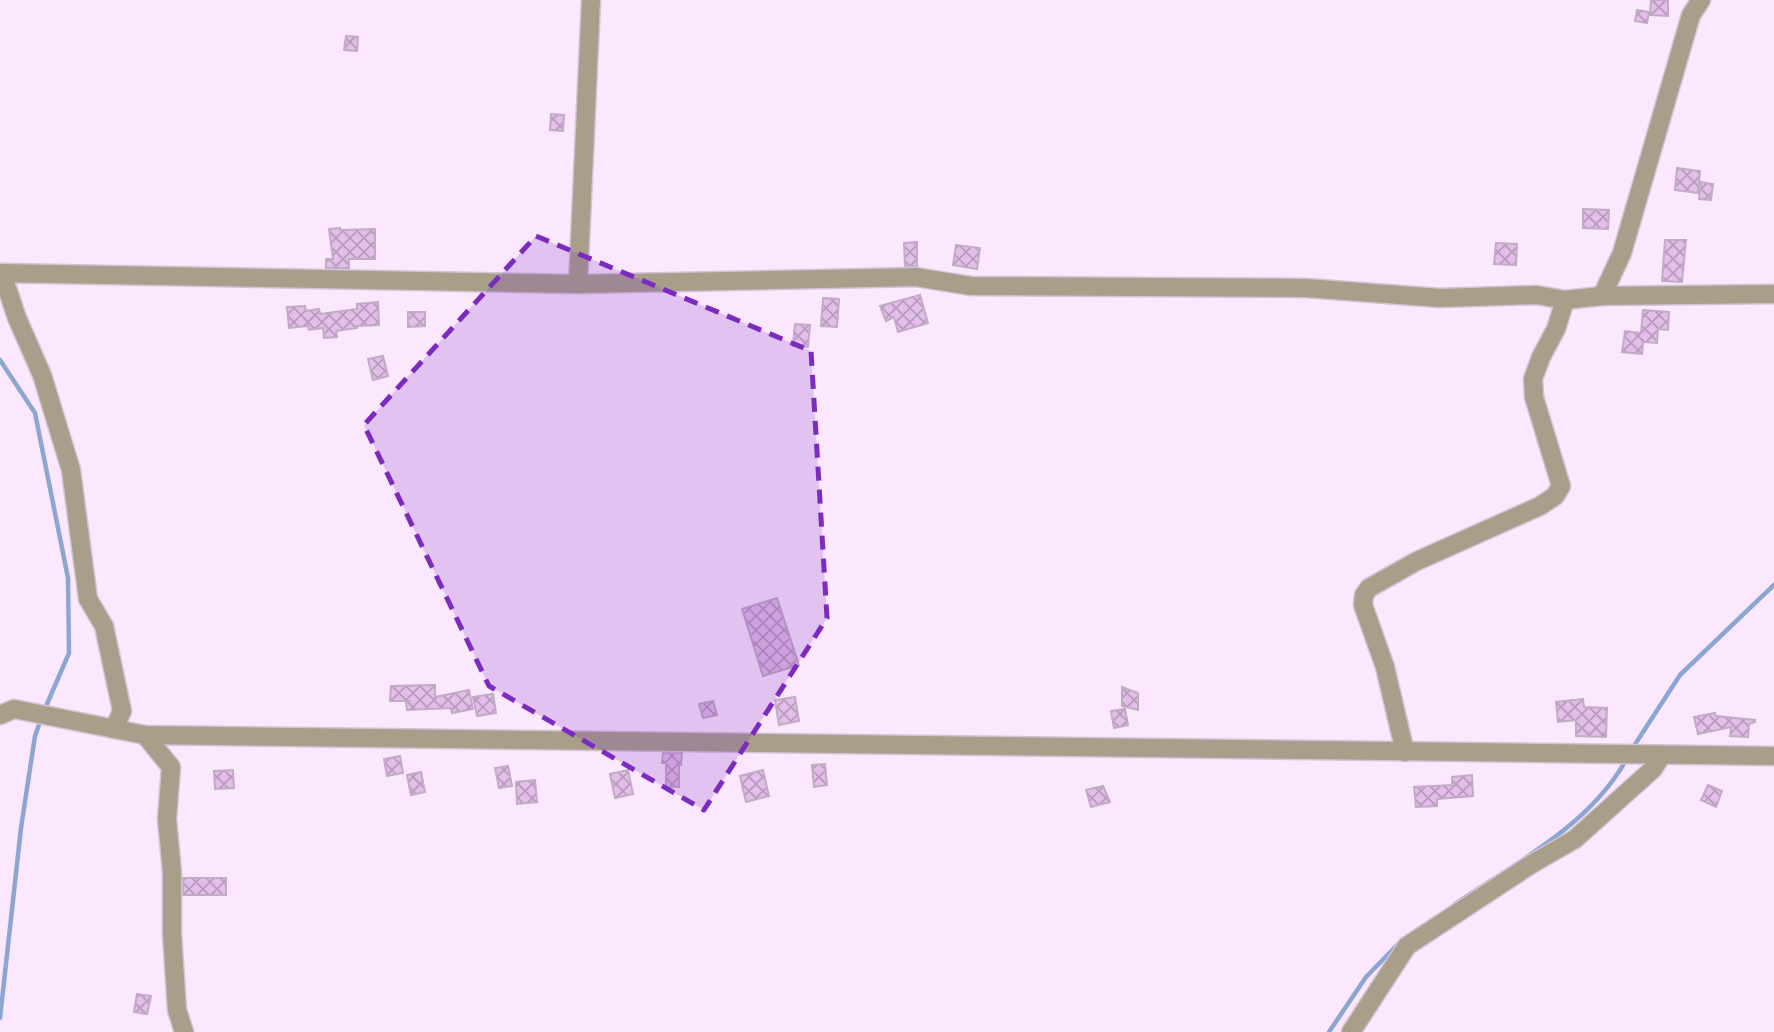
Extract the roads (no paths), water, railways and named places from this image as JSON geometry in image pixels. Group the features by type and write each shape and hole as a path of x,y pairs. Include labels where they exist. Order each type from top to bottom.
{"street":[{"path":"578,284 591,0"},
{"path":"1602,296 1622,253 1691,15 1701,0"},
{"path":"114,729 122,711 104,626 88,598 71,470 42,375 1,273 578,284 916,277 971,286 1306,288 1440,298 1537,295 1565,300 1602,296 1774,294"},
{"path":"1405,752 1385,667 1363,605 1364,595 1369,588 1417,561 1540,506 1555,496 1562,485 1534,397 1533,379 1556,329 1565,300"},
{"path":"0,715 14,709 145,735 1774,756"},
{"path":"145,735 171,767 167,819 172,873 172,934 177,1010 184,1032"},
{"path":"1351,1032 1407,946 1530,865 1575,839 1653,769 1662,755"}],"waterway":[{"path":"0,360 35,413 68,578 69,653 44,711"},
{"path":"1632,749 1680,675 1774,585"},
{"path":"0,1018 21,828 35,736 41,719"},
{"path":"1455,904 1526,858 1572,823 1593,804 1626,760"},
{"path":"1329,1032 1366,977 1402,940"}]}
